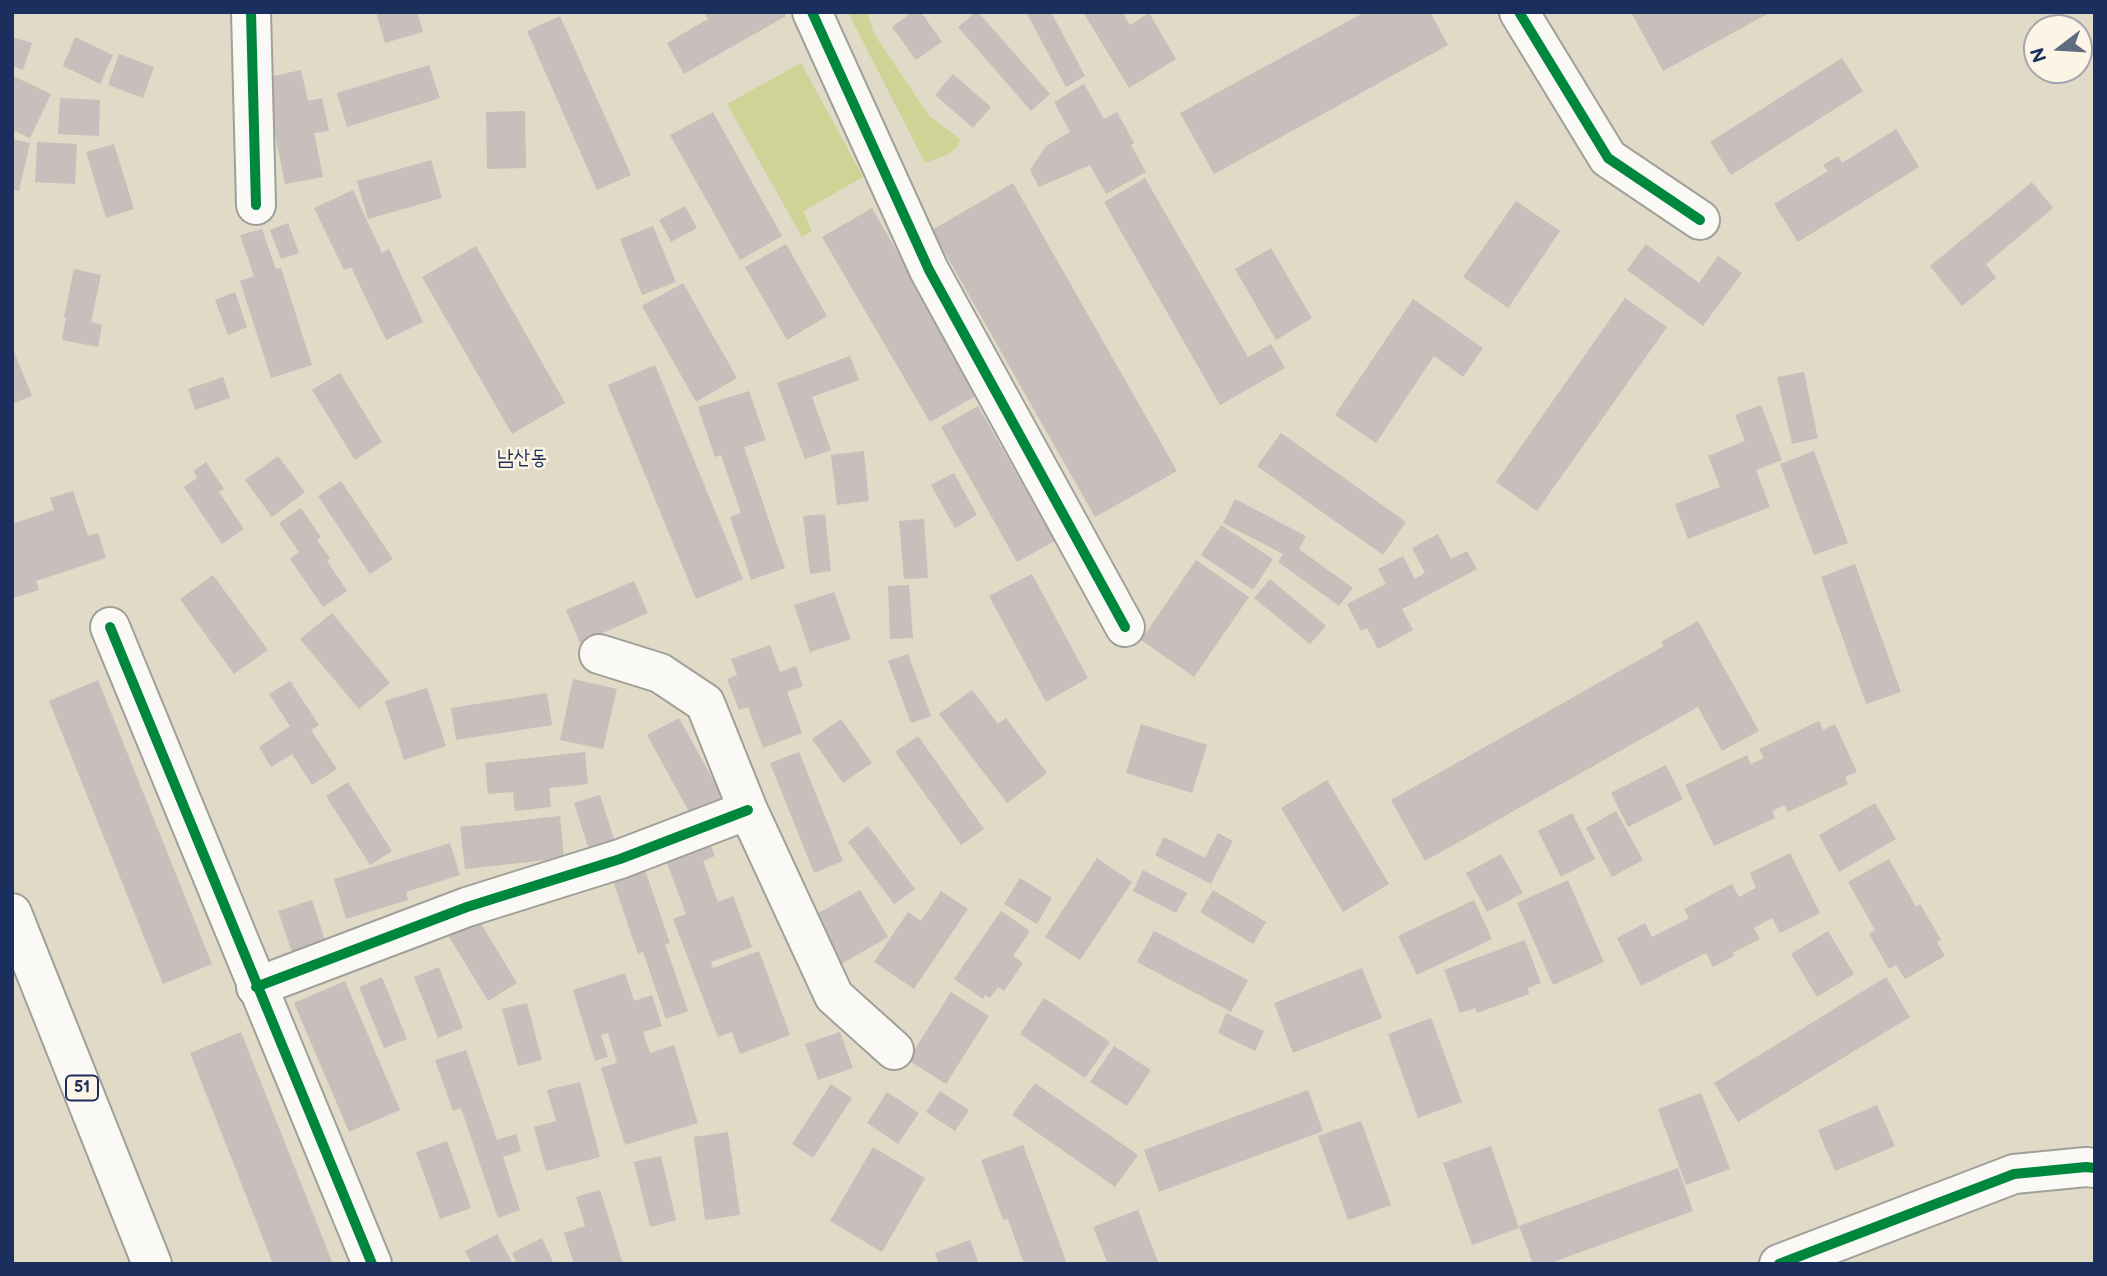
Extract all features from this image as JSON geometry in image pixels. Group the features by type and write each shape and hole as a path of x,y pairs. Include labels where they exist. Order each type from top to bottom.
{"street":[{"path":"251,12 256,205"},
{"path":"812,12 929,271 1125,627"},
{"path":"1520,12 1608,158 1700,220"},
{"path":"110,627 372,1264"},
{"path":"600,654 660,673 705,703 748,810 834,996 894,1050"},
{"path":"256,987 467,907 620,859 748,810"},
{"name":"51","path":"12,913 152,1264"},
{"path":"1779,1264 2014,1174 2095,1168"}],"green space":[{"path":"848,12 867,12 874,34 929,116 960,139 958,146 947,155 925,163"},
{"path":"801,63 863,177 803,211 812,231 802,237 727,104"}],"building":[{"path":"376,12 417,12 423,32 385,43"},
{"path":"704,12 784,12 786,16 684,74 667,43 708,19"},
{"path":"912,12 921,12 942,42 916,60 892,27"},
{"path":"976,12 1050,94 1031,111 958,27"},
{"path":"1026,12 1051,12 1085,76 1066,87"},
{"path":"1083,12 1122,12 1130,25 1149,13 1176,59 1129,88"},
{"path":"1365,12 1430,12 1448,45 1214,174 1180,113"},
{"path":"1631,12 1771,12 1663,71"},
{"path":"560,16 631,175 597,190 527,31"},
{"path":"12,37 32,43 23,70 12,66"},
{"path":"75,37 113,55 100,84 63,66"},
{"path":"119,54 154,67 143,98 108,85"},
{"path":"1842,58 1863,91 1731,175 1710,142"},
{"path":"429,65 440,98 347,127 337,93"},
{"path":"301,70 308,101 322,98 329,131 314,133 323,177 285,184 264,78"},
{"path":"953,74 991,107 973,128 935,95"},
{"path":"13,76 51,94 30,138 12,130"},
{"path":"1084,84 1104,119 1117,112 1146,172 1106,194 1090,165 1039,187 1030,170 1046,146 1070,132 1054,102"},
{"path":"60,98 100,100 99,136 58,134"},
{"path":"525,111 526,168 487,169 486,112"},
{"path":"713,112 782,236 740,260 670,135"},
{"path":"1896,129 1919,167 1798,242 1774,204 1828,171 1823,165 1838,156 1842,163"},
{"path":"12,139 30,143 19,191 12,189"},
{"path":"37,142 77,144 75,184 35,182"},
{"path":"114,144 134,209 106,218 86,152"},
{"path":"431,160 442,198 368,219 357,181"},
{"path":"1145,178 1248,357 1271,344 1285,368 1220,405 1104,202"},
{"path":"2032,182 2053,208 1986,264 1996,278 1962,306 1930,266"},
{"path":"1013,183 1177,471 1095,517 932,230"},
{"path":"353,190 382,253 389,249 423,322 386,340 351,267 344,270 314,208"},
{"path":"1516,201 1560,231 1508,308 1463,277"},
{"path":"685,206 697,228 671,242 659,220"},
{"path":"872,208 979,394 930,422 822,237"},
{"path":"288,223 299,253 281,259 270,230"},
{"path":"653,226 676,282 642,295 620,239"},
{"path":"262,229 276,269 281,268 312,365 271,378 240,281 254,276 240,235"},
{"path":"786,244 827,316 787,340 745,267"},
{"path":"1646,244 1699,283 1718,256 1742,273 1703,326 1627,270"},
{"path":"476,246 565,403 512,434 422,277"},
{"path":"1271,248 1312,318 1276,340 1235,269"},
{"path":"74,269 101,275 91,322 102,325 98,347 62,340"},
{"path":"683,283 737,378 696,402 642,306"},
{"path":"235,292 247,327 228,335 215,300"},
{"path":"1625,298 1667,327 1537,511 1496,482"},
{"path":"1413,299 1483,348 1463,377 1434,356 1376,443 1335,415"},
{"path":"12,347 32,396 12,404"},
{"path":"850,356 859,380 812,397 831,450 805,459 777,383"},
{"path":"655,365 743,579 696,599 608,385"},
{"path":"1804,372 1818,438 1792,444 1777,377"},
{"path":"340,373 382,442 355,460 312,390"},
{"path":"223,377 230,398 195,410 188,389"},
{"path":"749,391 766,440 744,447 785,568 751,580 730,517 741,513 721,455 715,457 698,407"},
{"path":"1761,405 1782,460 1756,470 1770,507 1688,539 1675,504 1720,487 1708,456 1745,441 1735,415"},
{"path":"978,406 1055,541 1017,562 941,427"},
{"path":"1281,433 1406,522 1383,555 1257,466"},
{"path":"864,451 869,501 837,505 831,455"},
{"path":"1814,451 1848,543 1814,555 1780,464"},
{"path":"278,456 305,492 272,517 245,480"},
{"path":"206,462 224,489 219,492 244,529 222,544 184,487 197,478 193,471"},
{"path":"954,473 977,515 955,528 931,485"},
{"path":"341,481 393,559 370,574 318,496"},
{"path":"73,491 88,536 98,533 106,558 36,581 39,590 13,598 12,524 54,510 50,498"},
{"path":"1235,499 1306,536 1299,549 1353,588 1339,606 1278,562 1283,554 1223,523"},
{"path":"301,508 321,537 317,540 330,558 327,561 347,591 323,607 290,559 299,552 279,523"},
{"path":"825,514 831,571 810,574 803,516"},
{"path":"924,519 928,578 904,579 899,521"},
{"path":"1221,525 1273,559 1253,590 1201,555"},
{"path":"1438,534 1451,559 1467,551 1477,569 1402,609 1413,630 1378,649 1367,628 1361,631 1347,604 1386,584 1378,569 1403,556 1415,579 1425,573 1412,548"},
{"path":"1196,560 1249,597 1194,677 1141,640"},
{"path":"1855,564 1901,692 1866,704 1821,577"},
{"path":"1032,574 1088,678 1046,702 989,596"},
{"path":"213,575 268,650 234,674 180,599"},
{"path":"1270,579 1326,626 1310,644 1254,598"},
{"path":"634,581 648,613 580,643 566,610"},
{"path":"909,585 913,638 890,639 888,586"},
{"path":"834,592 851,639 810,652 794,605"},
{"path":"332,613 390,683 359,709 300,639"},
{"path":"1698,621 1759,731 1722,751 1698,707 1425,861 1391,800 1664,646 1661,642"},
{"path":"770,645 780,672 796,666 803,686 787,692 802,733 763,748 748,707 739,710 727,679 737,675 731,659"},
{"path":"908,654 931,716 911,723 888,661"},
{"path":"573,679 617,689 603,749 560,740"},
{"path":"98,680 212,964 163,984 49,701"},
{"path":"290,681 319,725 311,730 337,769 312,785 292,754 271,767 259,747 290,726 269,694"},
{"path":"427,688 446,746 404,760 385,701"},
{"path":"972,690 998,724 1006,718 1047,773 1007,803 939,714"},
{"path":"547,693 552,725 456,740 451,708"},
{"path":"679,718 726,803 694,821 647,735"},
{"path":"841,719 872,763 843,783 812,739"},
{"path":"1819,721 1823,730 1835,724 1857,772 1845,777 1848,784 1788,812 1785,805 1772,811 1775,818 1714,846 1685,785 1747,755 1751,764 1764,758 1759,749"},
{"path":"1141,724 1207,745 1192,793 1126,773"},
{"path":"918,736 984,829 961,845 895,752"},
{"path":"585,752 588,784 549,788 551,807 515,811 513,792 488,794 485,763"},
{"path":"799,752 843,861 814,873 770,763"},
{"path":"1666,765 1683,799 1628,827 1611,793"},
{"path":"1327,780 1389,884 1343,912 1281,808"},
{"path":"348,782 392,851 370,865 326,796"},
{"path":"600,795 618,851 592,859 574,803"},
{"path":"1875,803 1896,839 1839,872 1819,835"},
{"path":"1616,811 1643,860 1612,877 1586,828"},
{"path":"1572,813 1595,859 1561,877 1538,831"},
{"path":"560,816 564,858 465,869 460,827"},
{"path":"868,826 915,889 894,904 848,842"},
{"path":"706,833 715,856 703,861 718,902 733,896 752,947 711,962 713,968 759,951 790,1035 740,1054 732,1032 718,1037 673,919 686,914 662,850"},
{"path":"1218,833 1233,841 1211,884 1155,855 1164,837 1205,858"},
{"path":"450,843 460,875 406,892 408,900 346,919 334,879"},
{"path":"1790,853 1820,913 1780,933 1772,918 1754,928 1760,939 1732,953 1734,956 1713,967 1706,953 1641,986 1617,938 1645,923 1652,937 1689,918 1684,909 1732,884 1739,897 1756,888 1750,873"},
{"path":"1501,854 1523,893 1487,912 1466,873"},
{"path":"1097,858 1132,882 1080,960 1045,937"},
{"path":"1889,859 1916,907 1920,904 1941,940 1937,942 1945,956 1905,979 1896,965 1889,969 1869,934 1875,930 1848,882"},
{"path":"644,867 670,943 665,944 688,1011 666,1019 643,952 638,954 612,878"},
{"path":"1143,870 1187,893 1176,913 1133,891"},
{"path":"1020,878 1052,898 1037,924 1004,904"},
{"path":"1568,880 1604,962 1553,985 1517,903"},
{"path":"860,890 888,937 841,964 813,916"},
{"path":"1213,890 1266,922 1253,944 1200,912"},
{"path":"941,891 968,909 914,989 874,962 908,912 921,921"},
{"path":"312,900 327,946 294,958 278,911"},
{"path":"1474,900 1492,939 1417,975 1398,936"},
{"path":"1001,911 1030,931 1013,956 1023,963 1004,991 998,987 990,998 985,995 983,999 954,979"},
{"path":"477,917 517,983 488,1001 448,935"},
{"path":"1154,931 1248,980 1231,1012 1137,962"},
{"path":"1828,931 1854,974 1817,997 1791,954"},
{"path":"1525,940 1541,983 1528,988 1529,994 1477,1013 1475,1008 1460,1013 1444,970"},
{"path":"439,967 463,1028 438,1038 414,977"},
{"path":"1362,968 1382,1018 1293,1053 1274,1003"},
{"path":"625,973 634,1001 652,995 662,1026 643,1032 650,1053 674,1045 698,1123 625,1145 601,1068 617,1063 608,1033 601,1035 608,1057 595,1061 573,990"},
{"path":"382,977 407,1039 384,1048 359,987"},
{"path":"1886,977 1910,1017 1738,1122 1714,1083"},
{"path":"345,981 400,1110 349,1132 294,1003"},
{"path":"951,992 989,1016 946,1084 908,1060"},
{"path":"1044,998 1110,1042 1085,1078 1020,1034"},
{"path":"527,1003 542,1060 518,1066 502,1009"},
{"path":"1226,1013 1264,1031 1255,1051 1218,1033"},
{"path":"1431,1018 1462,1102 1418,1118 1388,1034"},
{"path":"241,1032 333,1264 273,1264 190,1053"},
{"path":"840,1032 853,1068 818,1080 805,1044"},
{"path":"1114,1046 1151,1070 1127,1106 1090,1082"},
{"path":"466,1050 497,1140 516,1134 521,1151 503,1157 520,1210 498,1218 461,1108 453,1111 435,1060"},
{"path":"580,1082 600,1157 546,1171 534,1127 556,1121 547,1090"},
{"path":"1035,1083 1138,1155 1115,1187 1012,1115"},
{"path":"831,1084 852,1098 813,1158 792,1144"},
{"path":"1308,1090 1323,1131 1159,1192 1144,1150"},
{"path":"940,1091 969,1110 955,1131 926,1112"},
{"path":"887,1092 919,1113 898,1144 867,1123"},
{"path":"1701,1093 1730,1169 1686,1185 1658,1109"},
{"path":"1877,1105 1895,1146 1835,1171 1818,1130"},
{"path":"1361,1121 1391,1205 1348,1220 1318,1136"},
{"path":"728,1132 740,1215 705,1220 694,1137"},
{"path":"447,1141 471,1208 440,1219 416,1152"},
{"path":"1023,1145 1067,1264 1024,1264 1008,1219 1003,1220 981,1160"},
{"path":"1491,1146 1519,1228 1472,1245 1443,1163"},
{"path":"873,1147 925,1178 882,1252 830,1221"},
{"path":"661,1156 676,1220 650,1227 634,1162"},
{"path":"1678,1168 1693,1211 1548,1264 1533,1264 1519,1226"},
{"path":"600,1190 623,1264 574,1264 564,1233 585,1226 576,1197"},
{"path":"1138,1210 1159,1264 1108,1264 1093,1227"},
{"path":"497,1234 513,1264 472,1264 465,1251"},
{"path":"542,1238 554,1264 517,1264 512,1253"},
{"path":"970,1240 979,1264 939,1264 935,1253"}],"cycle path":[{"path":"251,12 256,205"},
{"path":"812,12 929,270 1125,627"},
{"path":"1519,12 1608,158 1700,220"},
{"path":"110,627 372,1264"},
{"path":"256,987 467,907 620,859 748,810"},
{"path":"1779,1264 2014,1174 2095,1168"}],"district":[{"name":"남산동","path":"522,459"}]}
